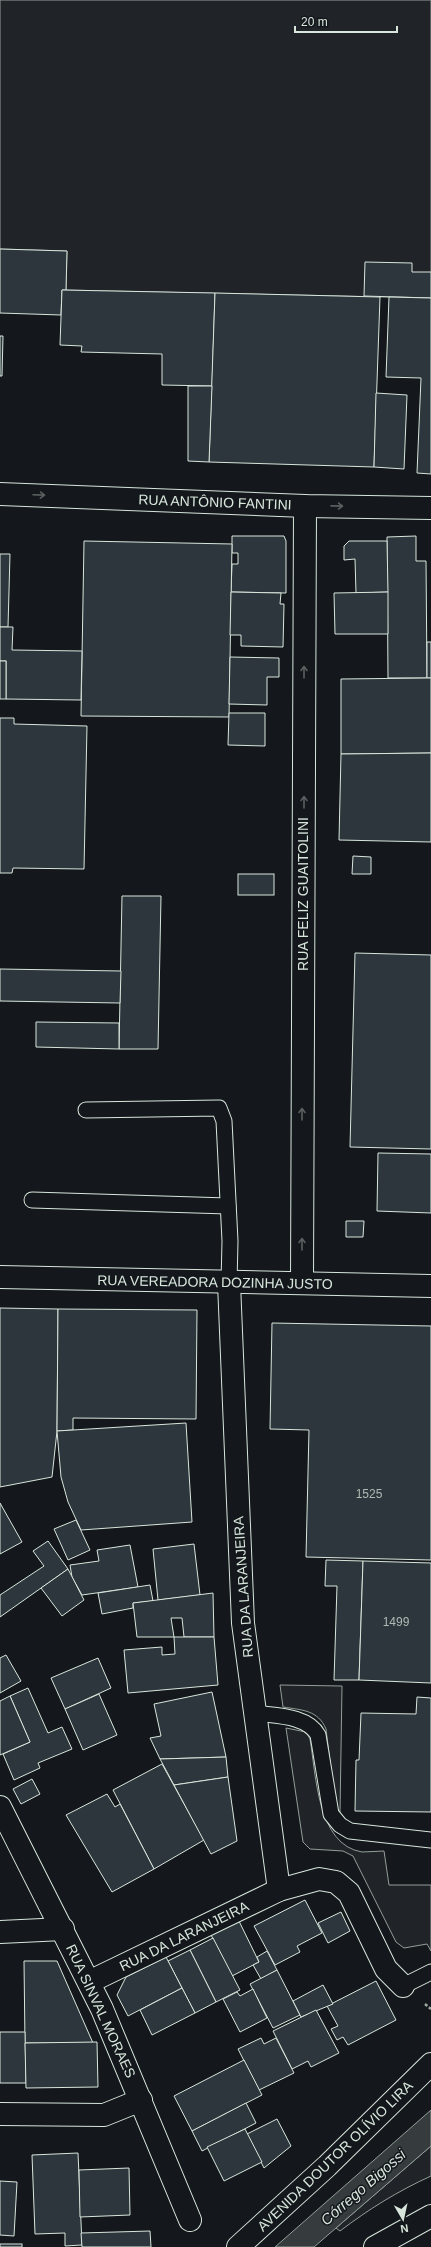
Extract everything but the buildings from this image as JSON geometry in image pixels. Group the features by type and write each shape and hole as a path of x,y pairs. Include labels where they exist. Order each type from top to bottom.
{"street":[{"name":"RUA ANTÔNIO FANTINI","path":"0,494 305,506 431,508"},
{"name":"RUA FELIZ GUAITOLINI","path":"302,1283 305,506"},
{"name":"RUA VEREADORA DOZINHA JUSTO","path":"0,1277 228,1283 431,1286"},
{"name":"RUA DA LARANJEIRA","path":"228,1283 243,1623 279,1890"},
{"name":"RUA SINVAL MORAES","path":"0,1807 89,1982 141,2100 190,2220"},
{"name":"RUA DA LARANJEIRA","path":"89,1982 279,1890 319,1879 336,1882 349,1893 386,1969 403,1986"},
{"path":"0,1932 63,1929"},
{"name":"AVENIDA DOUTOR OLÍVIO LIRA","path":"238,2247 327,2166 431,2064"},
{"path":"0,2114 104,2116 141,2100"},
{"path":"375,2247 431,2216"},
{"path":"379,2247 396,2240 431,2231"}],"lane":[{"path":"86,1110 218,1108 224,1121 230,1241 228,1283"},
{"path":"32,1200 228,1206"},
{"path":"255,1713 301,1721 315,1729 318,1735 331,1814 340,1825 350,1831 431,1840"},
{"path":"403,1986 431,1972"}],"shaded area":[{"path":"0,0 431,0 431,298 66,290 67,251 0,249"},
{"path":"280,1685 342,1686 340,1813 336,1809 326,1729 319,1718 314,1714 303,1710 283,1707"},
{"path":"286,1728 306,1732 310,1739 321,1806 327,1822 336,1836 347,1847 362,1852 384,1851 389,1885 431,1885 431,1951 427,1944 404,1948 396,1942 353,1856 343,1851 310,1849 303,1842"},
{"path":"431,2146 431,2176 384,2201 340,2231 336,2228"}],"water":[{"name":"Córrego Bigossi","path":"431,2110 431,2146 314,2247 275,2247"}]}
